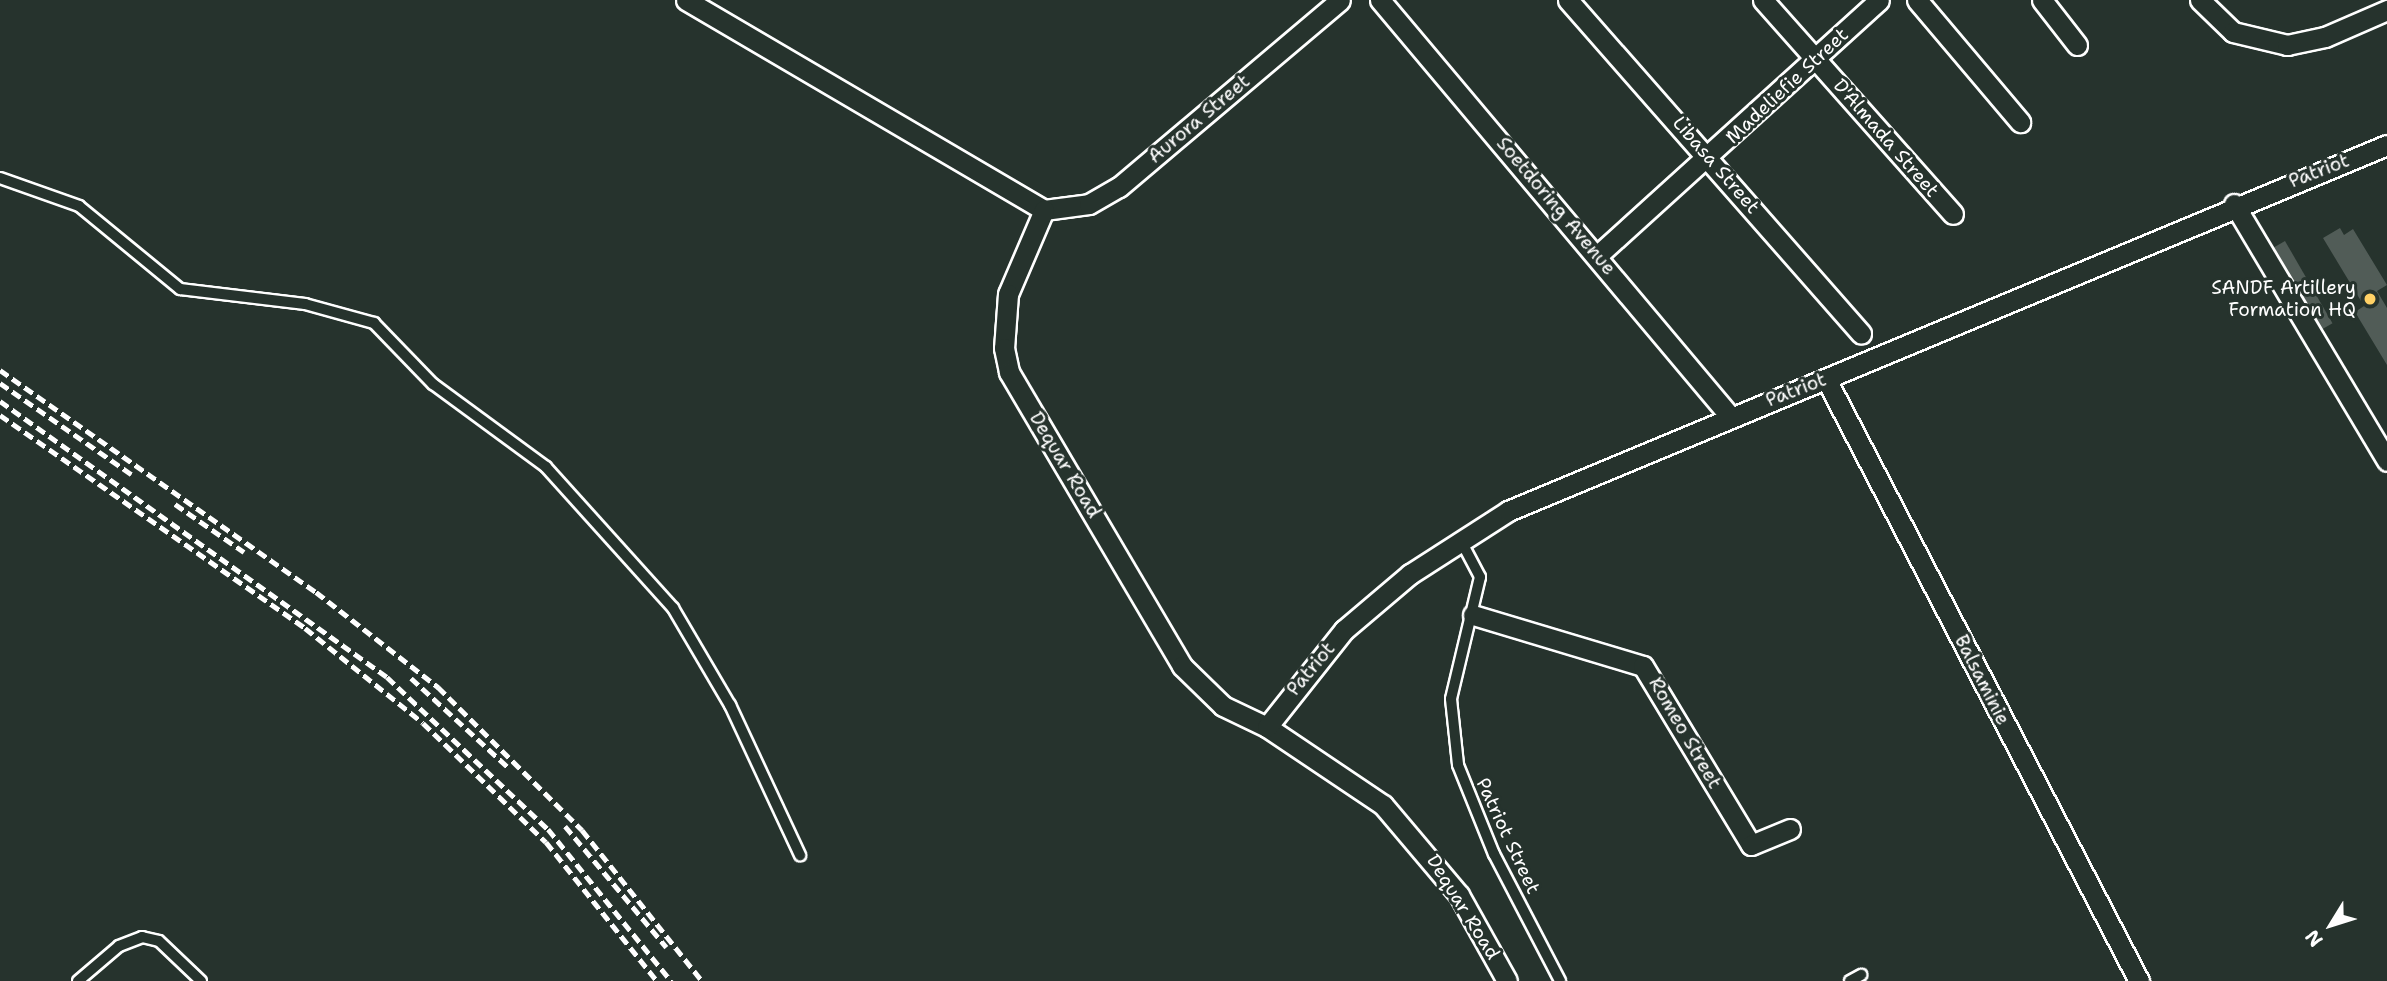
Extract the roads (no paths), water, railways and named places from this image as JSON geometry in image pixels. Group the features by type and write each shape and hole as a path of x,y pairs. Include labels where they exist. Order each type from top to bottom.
{"street":[{"path":"686,0 1044,210"},
{"name":"Aurora Street","path":"1044,210 1089,204 1119,187 1340,0"},
{"name":"Soetdoring Avenue","path":"1380,0 1598,255 1729,415"},
{"name":"Libasa Street","path":"1568,0 1711,158 1861,333"},
{"name":"D'Almada Street","path":"1763,0 1952,214"},
{"name":"Madeliefie Street","path":"1598,255 1711,158 1879,0"},
{"path":"1917,0 2020,122"},
{"path":"2042,0 2077,45"},
{"path":"2200,0 2233,32 2287,45 2325,37 2387,10"},
{"name":"Patriot","path":"1267,727 1345,630 1460,538 1554,489 1729,415 1826,379 2234,204 2387,145"},
{"path":"2234,204 2387,461"},
{"name":"Dequar Road","path":"1044,210 1008,294 1003,348 1009,372 1182,666 1223,706 1267,727 1357,784 1408,830 1459,895 1507,981"},
{"name":"Balsaminie","path":"1826,379 2139,981"},
{"name":"Romeo Street","path":"1473,615 1643,666 1751,845 1790,829"}],"lane":[{"path":"0,178 79,206 180,289 305,304 374,323 433,384 546,467 673,608 730,705 800,855"},
{"name":"Patriot Street","path":"1460,538 1480,577 1451,699 1458,765 1494,854 1560,981"},
{"path":"78,981 119,946 142,937 159,942 201,981"},
{"path":"1850,981 1861,975"}],"railway":[{"path":"0,370 316,592 438,687 582,830 702,981"},
{"path":"0,383 131,474"},
{"path":"0,401 387,677 548,829 671,981"},
{"path":"0,415 305,628 423,723 546,842 657,981"},
{"path":"175,504 244,552"},
{"path":"411,678 509,768"},
{"path":"565,826 666,947"}],"place":[{"name":"SANDF Artillery Formation HQ","path":"2370,299"}]}
